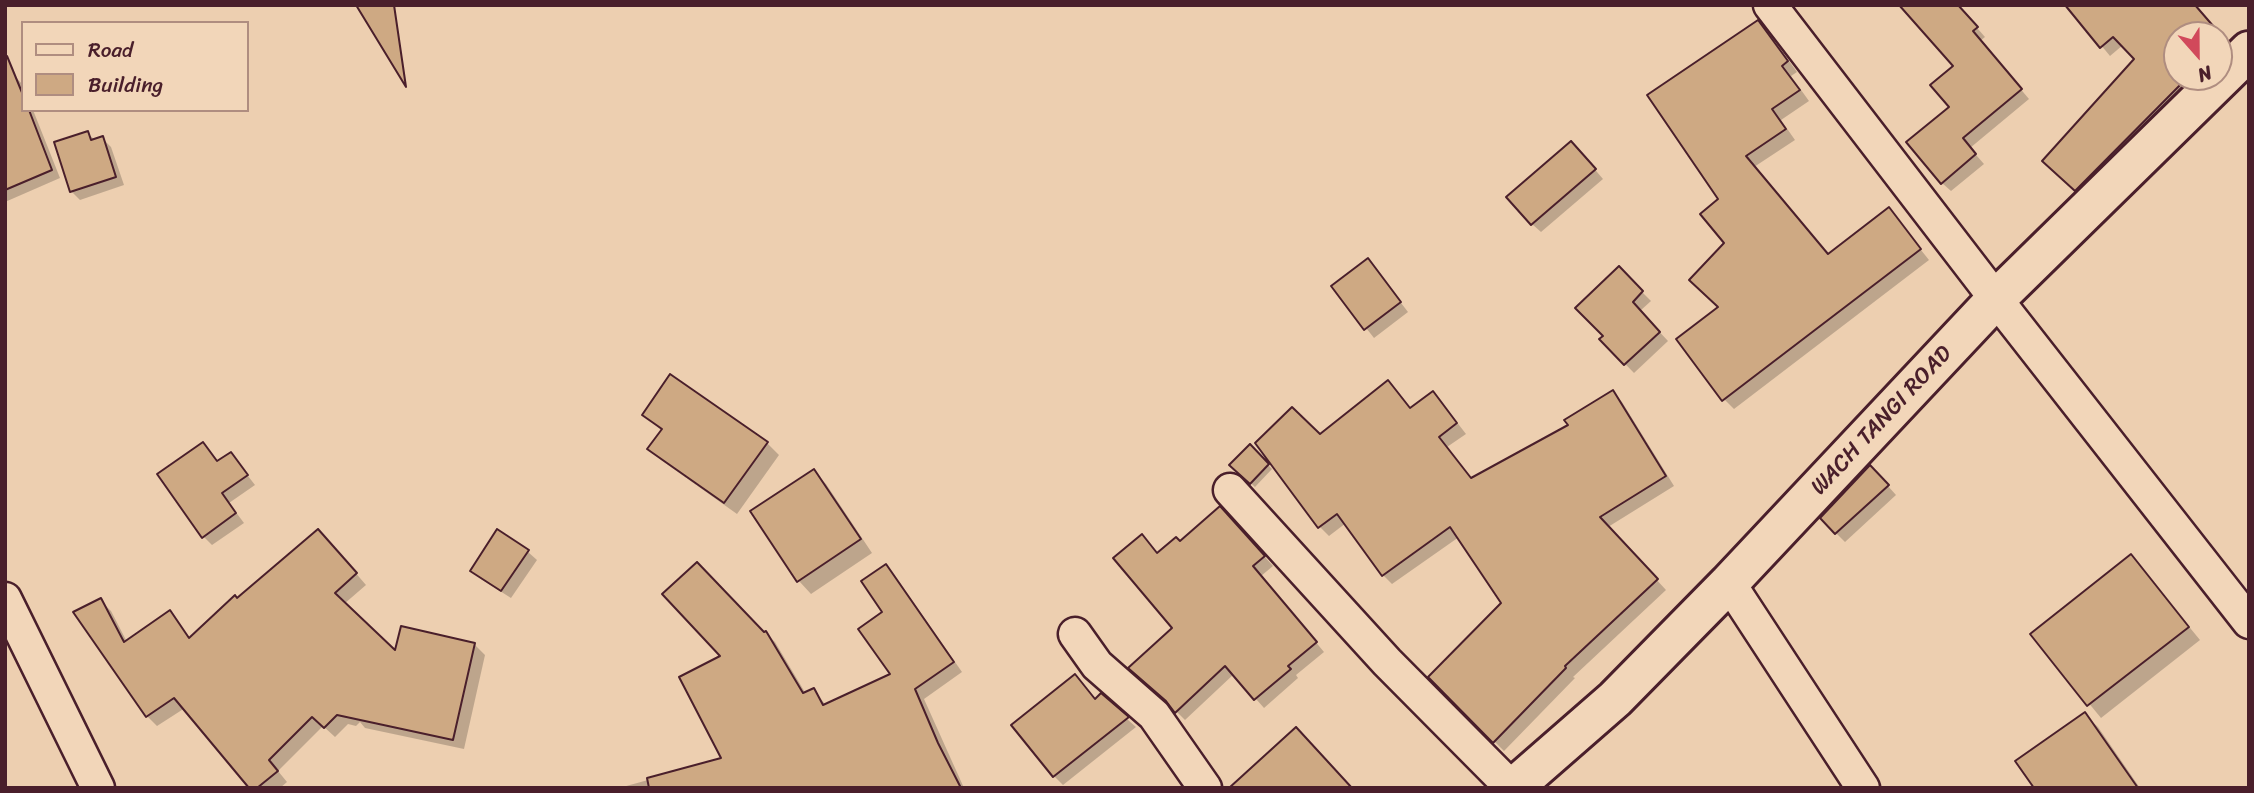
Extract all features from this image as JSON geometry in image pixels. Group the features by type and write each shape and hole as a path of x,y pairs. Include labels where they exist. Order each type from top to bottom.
{"main road":[{"name":"WACH TANGI ROAD","path":"1513,788 1615,699 1729,583 1996,299 2249,51"}],"street":[{"path":"1770,5 2249,622"},
{"path":"1230,489 1387,662 1513,788"},
{"path":"1729,583 1863,788"},
{"path":"5,599 98,788"},
{"path":"1075,634 1097,665 1154,715 1205,788"}],"building":[{"path":"356,5 394,5 406,87"},
{"path":"1899,5 1958,5 1978,27 1973,31 2022,89 1963,138 1976,154 1941,184 1906,142 1949,107 1930,85 1953,66"},
{"path":"2065,5 2195,5 2209,21 2163,21 2163,91 2174,91 2075,191 2042,161 2134,59 2113,37 2100,48"},
{"path":"1758,20 1788,61 1782,66 1800,90 1772,109 1786,129 1746,156 1828,254 1889,207 1921,249 1722,401 1676,339 1718,307 1689,280 1724,243 1700,214 1718,199 1647,95"},
{"path":"7,56 21,90 21,112 30,112 52,170 5,190"},
{"path":"88,131 91,140 103,136 116,177 70,192 54,142"},
{"path":"1571,141 1596,169 1531,225 1506,197"},
{"path":"1368,258 1401,302 1364,330 1331,286"},
{"path":"1619,266 1643,291 1633,302 1660,332 1624,365 1599,339 1603,336 1575,308"},
{"path":"670,374 768,442 724,503 647,449 662,429 642,415"},
{"path":"1388,380 1410,408 1433,391 1457,423 1439,437 1471,478 1568,425 1564,420 1613,390 1666,476 1600,517 1658,579 1565,666 1493,743 1428,677 1501,603 1450,527 1382,576 1337,514 1318,528 1255,443 1292,407 1320,434"},
{"path":"203,442 217,461 231,452 248,475 222,493 236,513 202,538 157,474"},
{"path":"1250,444 1269,464 1250,484 1229,465"},
{"path":"1870,465 1889,485 1835,534 1820,518"},
{"path":"814,469 861,539 797,582 750,511"},
{"path":"1220,506 1265,556 1253,566 1317,642 1288,666 1291,669 1254,700 1225,666 1175,713 1166,701 1128,668 1172,628 1113,558 1142,534 1157,553 1176,537 1180,541"},
{"path":"318,529 357,573 335,593 395,650 401,626 475,643 453,740 337,715 324,728 312,717 269,760 278,771 257,788 249,788 174,698 146,717 73,612 101,598 124,642 170,610 189,638 235,595 237,598"},
{"path":"497,529 529,550 501,591 470,571"},
{"path":"2131,554 2189,627 2087,706 2030,634"},
{"path":"697,562 764,632 766,631 803,693 814,688 823,705 890,674 858,629 882,612 861,581 886,564 954,662 915,689 961,788 649,788 647,778 721,758 679,677 720,656 662,594"},
{"path":"1075,674 1095,699 1101,693 1129,717 1053,777 1011,725"},
{"path":"2085,712 2138,788 2034,788 2015,761"},
{"path":"1296,727 1352,788 1229,788"}]}
